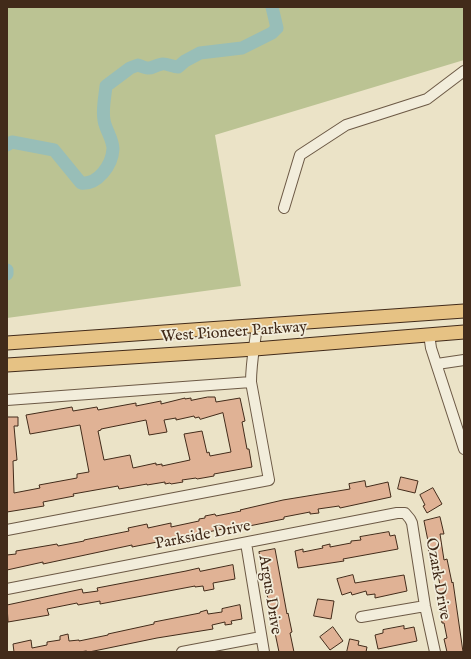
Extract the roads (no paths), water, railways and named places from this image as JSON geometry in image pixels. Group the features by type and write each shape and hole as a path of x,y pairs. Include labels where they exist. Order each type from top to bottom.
{"main road":[{"name":"West Pioneer Parkway","path":"7,342 464,311"},
{"name":"West Pioneer Parkway","path":"7,365 254,349 464,332"}],"street":[{"path":"284,208 300,156 346,125 427,99 464,71"},
{"path":"7,530 269,480 251,382 251,366 257,325"},
{"path":"429,334 431,348 464,449"},
{"path":"437,364 464,360"},
{"path":"7,400 251,382"},
{"name":"Parkside Drive","path":"7,589 397,513 405,513"},
{"name":"Ozark Drive","path":"405,513 410,518 412,524 425,606 435,652"},
{"name":"Argus Drive","path":"246,542 264,652"},
{"path":"361,616 425,606"},
{"path":"182,652 261,637"}],"waterway":[{"path":"7,145 12,142 54,150 81,183 93,181 103,173 107,167 113,149 103,116 106,86 130,68 138,65 149,68 164,64 178,67 185,61 200,53 242,48 272,33 277,28 272,7"}]}
